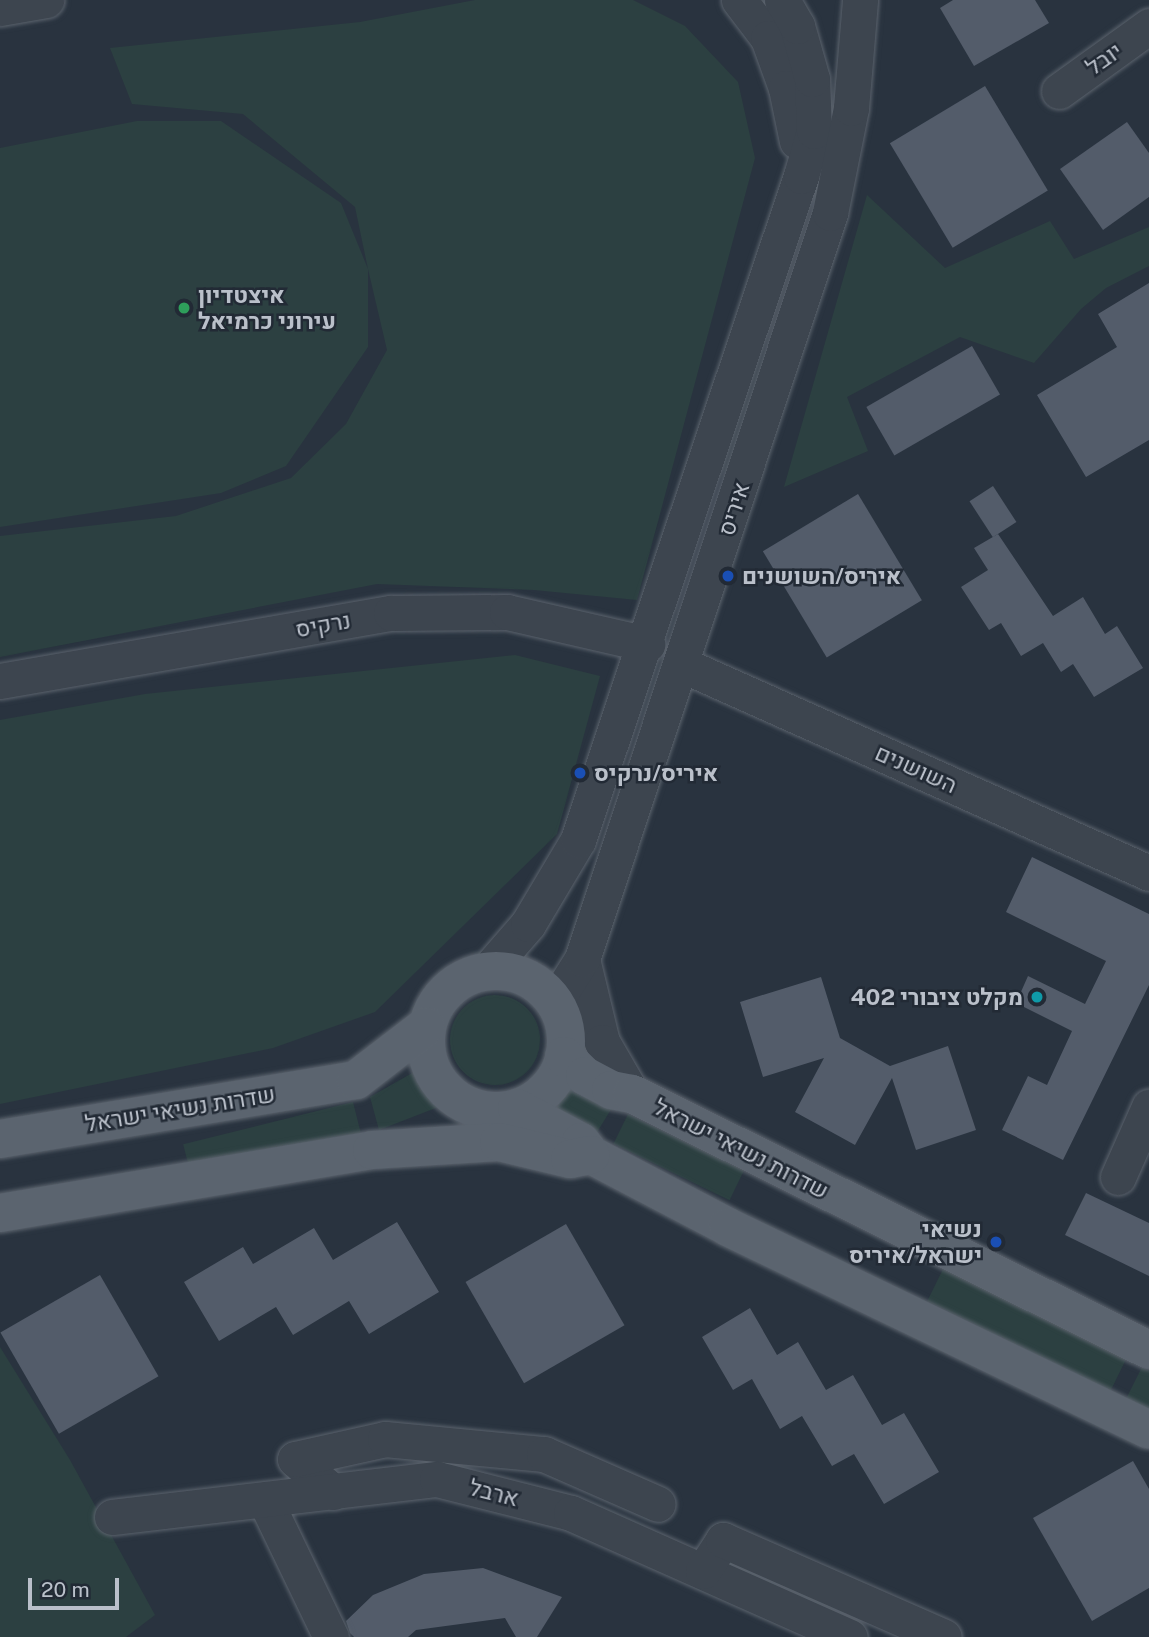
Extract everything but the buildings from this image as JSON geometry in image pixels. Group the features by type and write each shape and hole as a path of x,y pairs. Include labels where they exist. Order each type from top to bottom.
{"main road":[{"path":"372,1150 499,1109 548,1088 564,1056 562,1019 555,1002 527,978 488,971 448,988 426,1026 425,1048 437,1078 460,1102 499,1109 581,1142 592,1155 728,1227 1149,1430"},
{"name":"שדרות נשיאי ישראל","path":"0,1139 356,1080 426,1026"},
{"name":"שדרות נשיאי ישראל","path":"564,1056 585,1076 611,1090 632,1094 1149,1350"},
{"path":"0,1213 372,1150 499,1142 570,1159 592,1155"}],"street":[{"path":"0,8 46,0"},
{"path":"739,0 768,38 786,88 801,176"},
{"name":"איריס","path":"488,971 528,924 578,840 647,644 801,176 814,131 811,79 797,26 782,0"},
{"name":"איריס","path":"555,1002 582,960 683,665 830,213 851,108 860,0"},
{"name":"יובל","path":"1059,91 1149,26"},
{"name":"נרקיס","path":"0,681 391,613 507,612 647,644"},
{"name":"השושנים","path":"683,665 1149,873"},
{"path":"582,960 602,1042 632,1094"},
{"path":"1118,1177 1149,1107"},
{"path":"333,1492 295,1459 385,1438 544,1454 658,1504"},
{"name":"ארבל","path":"112,1517 438,1479 571,1513 850,1637"},
{"path":"265,1500 331,1637"},
{"path":"703,1571 723,1540 944,1637"}],"green space":[{"path":"475,0 633,0 685,26 738,82 755,158 637,600 534,590 377,584 0,657 0,536 176,516 291,478 346,424 387,350 355,207 243,114 132,104 110,48 360,22"},
{"name":"איצטדיון עירוני כרמיאל","path":"137,121 221,121 341,203 368,269 368,347 286,466 221,493 0,527 0,148"},
{"path":"867,195 945,268 1050,221 1074,259 1149,227 1149,266 1106,288 1081,309 1034,363 960,337 847,397 868,451 784,487"},
{"path":"515,655 600,676 557,834 375,1012 273,1048 0,1104 0,720 145,694"},
{"path":"495,995 512,998 527,1008 537,1023 540,1040 537,1057 527,1072 512,1082 495,1085 478,1082 463,1072 453,1057 450,1040 453,1023 463,1008 478,998"},
{"path":"421,1068 446,1104 379,1130 370,1097"},
{"path":"567,1080 613,1106 596,1134 548,1112"},
{"path":"353,1102 361,1134 191,1176 183,1144"},
{"path":"628,1114 744,1171 729,1200 614,1144"},
{"path":"943,1269 1126,1358 1111,1391 927,1301"},
{"path":"0,1347 70,1460 155,1615 126,1637 0,1637"},
{"path":"1142,1367 1149,1371 1149,1412 1125,1401"}],"place":[{"name":"איצטדיון עירוני כרמיאל","path":"184,308"},
{"name":"איריס/השושנים","path":"728,576"},
{"name":"איריס/נרקיס","path":"580,773"},
{"name":"מקלט ציבורי 402","path":"1037,997"},
{"name":"נשיאי ישראל/איריס","path":"996,1242"}]}
